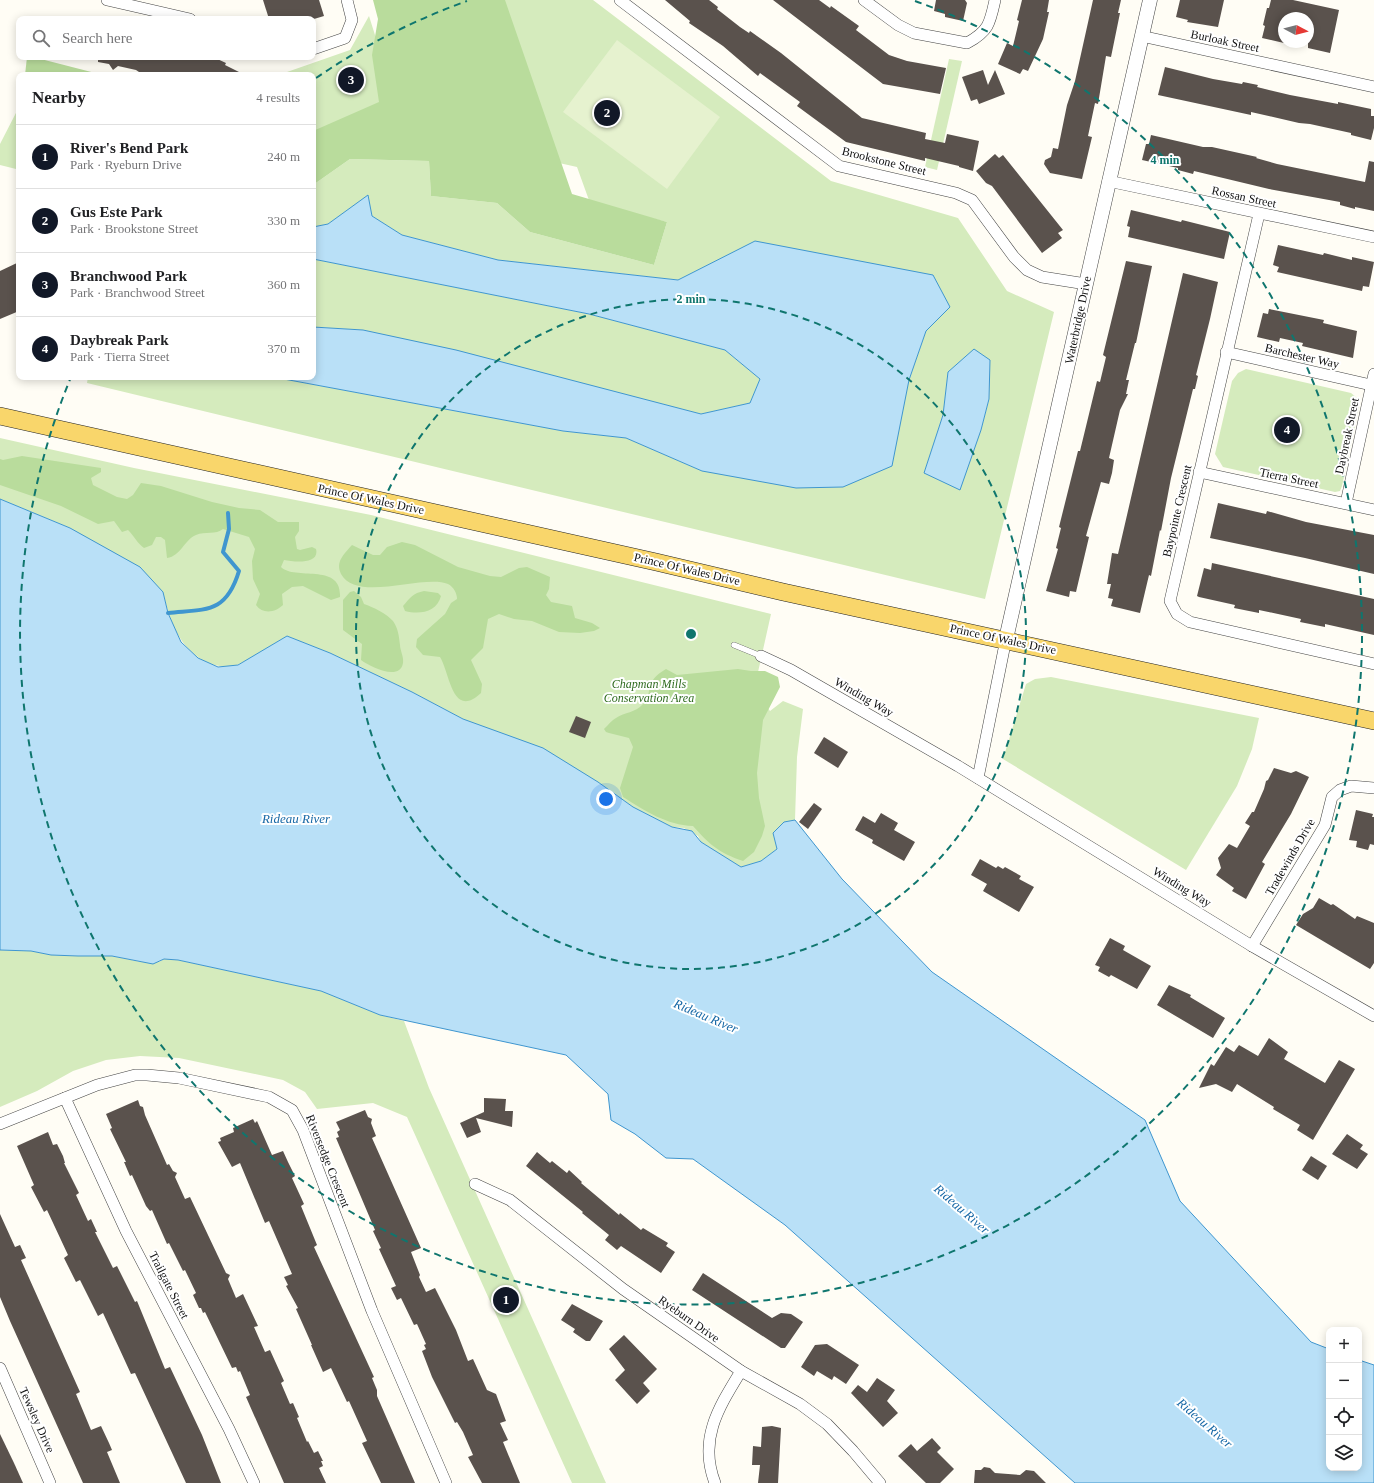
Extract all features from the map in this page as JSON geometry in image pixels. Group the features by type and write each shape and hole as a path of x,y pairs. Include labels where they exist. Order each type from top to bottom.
{"main road":[{"name":"Prince Of Wales Drive","path":"0,416 656,562 783,592 1006,639 1374,721"}],"street":[{"path":"107,0 130,2 179,16"},
{"path":"316,48 345,38 352,20 347,0"},
{"name":"Brookstone Street","path":"620,0 839,166 956,193 972,200 1014,257 1027,270 1042,277 1086,284"},
{"path":"864,0 898,26 914,33 968,43 982,34 991,19 995,0"},
{"name":"Waterbridge Drive","path":"1006,639 1150,0"},
{"name":"Burloak Street","path":"1141,36 1374,87"},
{"name":"Rossan Street","path":"1108,181 1374,238"},
{"name":"Baypointe Crescent","path":"1258,214 1170,601 1177,614 1190,622 1374,664"},
{"name":"Barchester Way","path":"1226,352 1371,385"},
{"name":"Daybreak Street","path":"1346,503 1374,374"},
{"name":"Tierra Street","path":"1199,472 1374,510"},
{"path":"978,778 1006,639"},
{"name":"Winding Way","path":"761,656 791,670 978,778 1252,946 1374,1016"},
{"name":"Tradewinds Drive","path":"1252,946 1324,825 1332,797 1340,790 1350,786 1374,788"},
{"name":"Riversedge Crescent","path":"0,1124 96,1084 147,1075 179,1078 269,1097 292,1110 303,1130 372,1311 446,1483"},
{"name":"Trailgate Street","path":"65,1098 126,1231 229,1429 254,1483"},
{"name":"Ryeburn Drive","path":"475,1184 510,1200 623,1289 741,1371 800,1404 827,1424 853,1451 880,1483"},
{"name":"Tewsley Drive","path":"0,1368 50,1483"},
{"path":"715,1483 708,1449 714,1418 741,1371"}],"lane":[{"name":"Winding Way","path":"734,645 761,656"}],"green space":[{"path":"373,0 505,0 572,194 667,222 654,265 530,232 497,203 431,196 429,161 350,159 316,183 316,130 379,102 372,55 378,19"},
{"path":"470,0 593,0 831,181 958,218 1007,291 1054,312 985,599 87,383 88,380 289,380 563,431 626,438 702,471 909,380 926,331 950,307 755,242 678,280 498,260 402,235 372,216 368,196 328,224 316,226 316,183 350,159 429,161 431,196 497,203 530,232 654,265 667,222 590,203 577,167 462,141","holes":["990,360 989,400 981,430 924,473 943,415 948,372"]},
{"path":"369,16 391,86 390,118 316,134 316,72 287,72 350,50"},
{"path":"617,40 720,117 667,189 563,112"},
{"path":"949,59 962,61 937,170 925,167"},
{"path":"27,60 45,60 91,72 25,72"},
{"path":"16,113 16,169 0,165 0,144"},
{"path":"316,260 589,314 725,350 760,379 750,403 701,414 363,330 316,327"},
{"path":"1246,369 1351,393 1357,398 1359,407 1340,491 1335,492 1223,467 1215,454 1232,381 1238,373"},
{"name":"Chapman Mills Conservation Area","path":"0,438 134,468 371,515 771,614 754,690 770,711 783,701 803,709 797,757 795,820 784,822 773,833 777,849 761,861 741,867 701,842 698,836 684,828 672,827 633,807 598,782 463,719 412,692 330,653 287,636 239,664 224,666 209,663 190,650 177,634 169,614 163,592 70,528 0,499"},
{"path":"22,456 101,468 101,472 91,478 93,485 117,497 127,499 133,495 141,483 161,486 212,502 239,508 260,510 278,522 299,522 299,531 295,537 297,549 300,550 312,547 316,549 316,554 314,558 310,560 300,562 284,560 281,567 296,573 316,574 326,576 334,580 339,586 340,597 331,600 303,586 292,587 282,594 283,605 273,611 262,610 256,605 260,594 253,579 252,561 255,549 249,537 223,529 217,532 199,534 188,540 172,557 167,558 165,540 161,537 156,537 152,545 144,548 128,530 122,532 114,521 98,524 61,506 0,485 0,459 3,460"},
{"path":"402,542 415,545 458,567 490,576 501,577 519,568 527,567 550,577 549,589 546,595 551,602 572,606 575,618 592,623 600,628 594,631 580,633 559,632 532,621 514,619 499,614 488,619 483,648 471,660 482,684 481,693 471,700 464,701 458,698 453,691 440,657 423,655 416,647 417,639 445,614 451,603 457,599 456,593 452,587 448,584 437,582 375,587 361,586 349,582 339,570 341,558 352,545 373,555 380,555 387,547"},
{"path":"354,591 361,597 364,604 384,613 395,624 398,632 403,661 401,669 391,672 384,671 377,669 361,660 362,644 343,630 343,600 350,592"},
{"path":"424,591 438,593 441,596 436,606 427,611 416,613 405,611 403,606 410,598 417,593"},
{"path":"666,669 677,675 738,669 765,671 778,677 780,687 763,720 757,773 759,798 765,826 754,852 743,861 727,855 715,847 693,826 665,820 623,797 620,788 633,747 629,738 606,732 604,729 614,719 640,707 646,700 654,678"},
{"path":"1051,677 1259,718 1252,749 1237,786 1186,870 1003,759 1026,684 1035,679"},
{"path":"0,950 31,951 51,955 112,956 141,962 159,962 164,959 178,960 321,991 380,1015 404,1021 429,1088 606,1483 572,1483 407,1117 373,1103 317,1109 305,1092 283,1080 179,1058 140,1056 106,1060 73,1071 37,1091 0,1107"}],"water":[{"path":"368,195 372,216 402,235 498,260 678,280 755,241 933,275 950,307 926,331 909,380 892,466 843,487 796,488 702,471 626,438 563,431 289,380 316,380 316,327 363,330 456,350 701,414 750,403 760,379 725,350 589,314 316,260 316,226 328,224"},
{"path":"974,349 990,360 989,399 981,430 960,490 924,473 943,415 948,372"},
{"name":"Rideau River","path":"0,499 70,528 140,567 163,592 168,613 181,642 198,658 218,667 238,665 287,636 330,653 412,692 463,719 543,748 598,782 633,807 672,827 692,831 701,842 741,867 761,861 777,849 773,833 784,822 795,820 842,879 932,972 1145,1120 1180,1201 1311,1342 1326,1348 1326,1471 1362,1471 1362,1361 1374,1365 1374,1483 1075,1483 785,1225 693,1159 666,1158 635,1134 611,1120 608,1094 566,1055 380,1015 321,991 178,960 164,959 153,964 112,956 51,955 31,951 0,950"}],"building":[{"path":"263,0 319,0 324,16 316,18 316,16 268,16"},
{"path":"665,0 709,0 718,7 717,9 740,27 749,33 750,31 781,53 862,118 926,133 925,139 945,143 947,134 979,141 973,171 925,158 925,161 846,142 797,106 800,102 760,73 758,76 723,46 689,23 690,21"},
{"path":"773,0 819,0 830,8 831,6 859,26 856,30 889,55 907,61 946,68 940,94 883,84"},
{"path":"936,0 965,0 967,3 963,21 945,17 945,14 934,11"},
{"path":"1022,0 1049,0 1047,12 1049,12 1043,39 1036,54 1028,71 1023,69 1020,74 998,64 1007,43 1013,46"},
{"path":"1093,0 1121,0 1118,13 1120,13 1111,57 1106,56 1098,104 1095,103 1088,136 1092,137 1082,179 1050,173 1044,164 1045,160 1051,157 1053,148 1058,149 1067,105 1075,81"},
{"path":"1180,0 1224,0 1218,27 1187,22 1188,20 1176,17"},
{"path":"1271,0 1293,0 1339,10 1330,53 1308,48 1314,48 1314,12 1278,12 1278,42 1262,38 1265,26 1263,25 1267,8 1269,8"},
{"path":"98,60 220,60 226,63 225,65 239,72 139,72 118,66 113,70 109,64 98,62"},
{"path":"1165,67 1213,79 1258,85 1257,87 1290,95 1338,104 1338,102 1371,109 1371,116 1374,116 1374,128 1371,140 1351,135 1351,133 1310,124 1299,123 1251,112 1251,115 1158,95"},
{"path":"983,70 988,85 995,70 1005,94 979,104 977,99 971,101 962,77"},
{"path":"1151,135 1203,147 1212,147 1257,157 1256,158 1277,164 1365,182 1369,161 1374,162 1374,211 1355,207 1355,209 1340,205 1340,202 1269,189 1194,171 1193,174 1178,170 1178,168 1142,160 1146,144 1149,144"},
{"path":"995,154 999,158 1003,155 1063,230 1058,233 1062,238 1042,253 992,186 986,183 976,171"},
{"path":"1131,210 1181,222 1182,220 1230,232 1224,259 1128,237 1130,227 1127,226"},
{"path":"1278,245 1323,255 1324,253 1352,260 1352,257 1374,262 1369,287 1363,286 1362,291 1277,272 1279,267 1273,265"},
{"path":"1126,261 1152,266 1136,343 1126,380 1129,380 1126,394 1128,394 1120,410 1109,458 1114,460 1112,473 1109,484 1101,482 1086,536 1089,537 1076,592 1070,591 1069,597 1046,591 1058,549 1056,548 1061,528 1059,527 1078,451 1080,451 1097,381 1100,382 1106,357 1103,355"},
{"path":"16,263 16,312 0,319 0,271"},
{"path":"1183,273 1218,282 1196,375 1198,376 1195,389 1193,389 1171,478 1151,576 1149,575 1140,613 1111,606 1113,599 1108,598 1111,584 1107,584 1112,553 1118,554"},
{"path":"1269,309 1324,320 1323,323 1357,331 1353,358 1302,346 1303,343 1280,338 1279,342 1257,337 1263,313 1268,314"},
{"path":"1218,503 1266,514 1267,511 1306,522 1374,535 1374,574 1210,538"},
{"path":"1212,563 1374,599 1374,635 1325,624 1325,627 1300,622 1301,619 1259,610 1259,613 1234,608 1235,605 1199,597 1197,596 1204,568 1211,570"},
{"path":"576,716 591,722 585,738 569,732"},
{"path":"824,737 848,752 838,768 814,753"},
{"path":"1274,768 1291,773 1296,771 1309,777 1291,814 1262,862 1265,864 1246,899 1232,891 1234,888 1216,875 1221,868 1218,858 1229,844 1237,848 1250,826 1245,823 1252,812 1254,812 1266,781"},
{"path":"814,803 822,809 808,829 799,822"},
{"path":"1356,810 1373,814 1372,817 1374,817 1374,845 1370,844 1368,850 1356,847 1357,841 1349,840"},
{"path":"881,813 898,823 894,830 915,842 904,861 872,843 873,840 855,830 863,816 875,823"},
{"path":"980,859 996,868 998,866 1003,869 1005,867 1021,876 1019,879 1034,887 1019,912 983,891 987,884 971,875"},
{"path":"1319,898 1331,905 1333,904 1355,919 1357,916 1374,923 1374,963 1370,969 1296,925 1303,914 1313,908"},
{"path":"1110,938 1125,946 1123,950 1151,966 1137,989 1111,975 1109,977 1098,971 1100,967 1095,965"},
{"path":"1169,985 1191,995 1190,997 1225,1018 1213,1038 1157,1005"},
{"path":"1269,1038 1288,1052 1284,1059 1325,1083 1339,1060 1355,1069 1313,1140 1297,1130 1300,1125 1273,1109 1274,1107 1237,1084 1232,1092 1216,1084 1199,1088 1211,1064 1214,1066 1226,1047 1234,1052 1239,1045 1258,1056"},
{"path":"484,1098 506,1099 505,1111 513,1111 512,1127 476,1118 481,1132 467,1138 460,1123 484,1112"},
{"path":"138,1100 140,1106 143,1107 145,1115 167,1165 169,1164 173,1171 177,1173 175,1177 185,1199 190,1197 226,1273 230,1275 228,1279 236,1298 243,1294 258,1326 254,1327 265,1352 270,1350 284,1381 281,1383 290,1404 293,1403 299,1417 297,1418 307,1442 308,1441 314,1453 318,1451 323,1461 321,1461 323,1466 319,1468 326,1483 284,1483 246,1397 250,1395 240,1371 238,1372 236,1367 232,1368 205,1312 203,1313 201,1308 199,1308 193,1295 196,1293 185,1270 183,1271 169,1243 167,1244 152,1210 150,1211 146,1206 132,1175 130,1176 124,1162 126,1162 110,1129 112,1128 106,1114"},
{"path":"365,1110 368,1117 372,1119 371,1123 376,1136 372,1138 421,1248 411,1252 420,1275 419,1277 426,1292 435,1288 456,1330 468,1361 473,1359 487,1390 496,1394 506,1421 500,1423 508,1440 503,1442 520,1483 482,1483 468,1457 473,1455 463,1432 457,1422 455,1423 432,1377 422,1351 426,1349 424,1345 426,1344 417,1324 414,1325 401,1298 397,1300 391,1288 396,1286 379,1249 381,1248 373,1231 375,1230 336,1138 339,1137 337,1132 340,1130 336,1122"},
{"path":"253,1119 255,1123 257,1121 272,1155 283,1151 295,1176 292,1178 304,1204 301,1206 317,1245 314,1247 374,1377 372,1378 377,1390 377,1396 415,1483 381,1483 362,1443 367,1441 349,1401 347,1402 331,1368 323,1372 311,1345 296,1309 298,1308 286,1286 288,1285 284,1277 292,1274 269,1221 265,1223 240,1163 232,1167 218,1142 221,1141 220,1138 234,1132 233,1128"},
{"path":"48,1132 53,1145 57,1144 63,1156 64,1163 79,1193 76,1195 88,1221 91,1219 97,1232 95,1232 113,1268 117,1266 135,1302 137,1301 165,1369 170,1367 202,1435 221,1483 186,1483 135,1373 131,1374 103,1313 98,1316 80,1280 76,1282 64,1258 68,1255 47,1210 44,1212 31,1187 34,1185 17,1146"},
{"path":"1347,1134 1363,1145 1360,1149 1368,1154 1357,1169 1332,1154"},
{"path":"537,1152 550,1163 552,1161 567,1173 569,1170 582,1182 581,1183 619,1215 620,1213 641,1230 643,1228 668,1243 666,1246 675,1252 661,1273 621,1246 617,1250 605,1240 609,1235 526,1166"},
{"path":"1311,1156 1327,1166 1318,1180 1302,1170"},
{"path":"0,1214 15,1247 20,1245 26,1258 21,1260 80,1392 76,1394 91,1430 101,1426 109,1443 112,1450 107,1452 120,1483 83,1483 10,1321 0,1297"},
{"path":"703,1273 772,1318 781,1313 791,1314 803,1322 785,1348 781,1348 692,1290"},
{"path":"572,1304 603,1321 590,1341 586,1341 573,1332 575,1329 561,1320"},
{"path":"624,1335 657,1369 643,1383 650,1391 637,1404 615,1380 625,1370 609,1349"},
{"path":"827,1344 859,1365 846,1384 834,1376 832,1380 817,1371 814,1376 801,1367 815,1345"},
{"path":"877,1378 895,1390 887,1401 898,1413 883,1427 851,1393 858,1385 867,1392"},
{"path":"772,1426 781,1428 778,1483 758,1483 760,1465 752,1465 753,1446 761,1447 762,1427"},
{"path":"0,1434 14,1463 23,1483 0,1483"},
{"path":"932,1438 941,1448 937,1452 954,1469 940,1483 926,1483 898,1456 911,1444 917,1451"},
{"path":"984,1467 990,1468 995,1473 1020,1475 1026,1470 1034,1471 1046,1483 974,1483 975,1470 981,1470"}],"waterway":[{"path":"168,613 193,611 213,607 228,595 234,585 239,571 223,552 229,529 228,513"}],"place":[{"name":"Branchwood Park","path":"351,80"},
{"name":"Gus Este Park","path":"607,113"},
{"name":"Daybreak Park","path":"1287,430"},
{"name":"River's Bend Park","path":"506,1300"}]}
